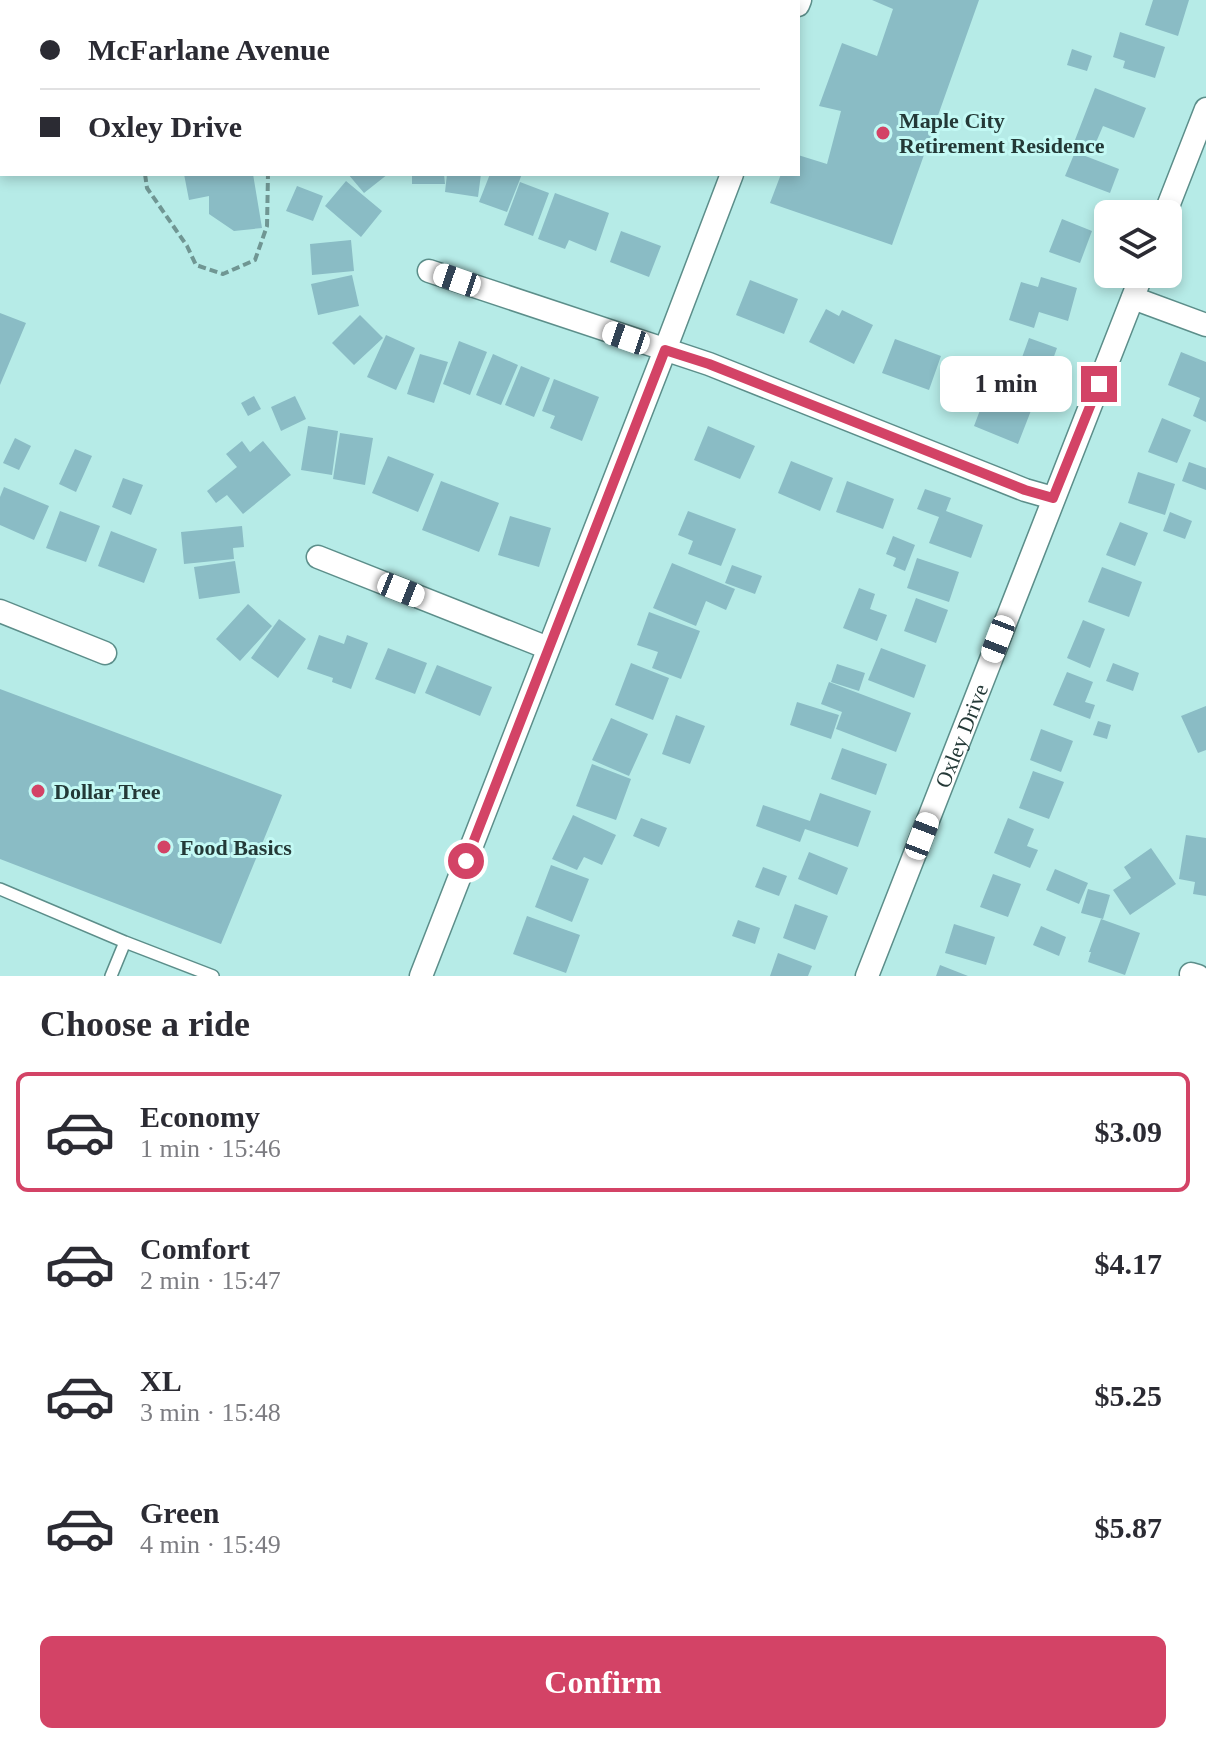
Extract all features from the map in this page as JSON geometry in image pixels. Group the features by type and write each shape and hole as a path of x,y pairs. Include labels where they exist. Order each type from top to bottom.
{"street":[{"path":"1170,200 1206,109"},
{"path":"421,976 731,176"},
{"path":"429,271 709,364 1053,498"},
{"name":"Oxley Drive","path":"867,976 1137,288"},
{"path":"1133,298 1206,325"},
{"path":"318,557 548,648"},
{"path":"0,611 105,653"}],"lane":[{"path":"0,889 213,976"},
{"path":"111,976 125,942"}],"path":[{"path":"145,176 147,188 187,246 196,265 223,274 255,260 267,226 268,176"}],"building":[{"name":"Maple City Retirement Residence","path":"872,0 979,0 892,245 770,203 780,176 800,176 800,156 827,164 841,111 819,106 842,43 877,56 893,9"},
{"path":"1153,0 1189,0 1178,36 1145,25"},
{"path":"1120,32 1165,47 1155,78 1123,68 1125,61 1113,57"},
{"path":"1072,49 1092,56 1087,71 1067,65"},
{"path":"1095,88 1146,108 1134,138 1103,126 1094,147 1075,140"},
{"path":"1075,152 1119,169 1110,193 1065,176"},
{"path":"184,176 253,176 262,228 234,231 209,214 209,196 189,200"},
{"path":"350,176 385,176 364,193"},
{"path":"412,176 444,176 445,184 412,184"},
{"path":"447,176 481,176 478,197 445,192"},
{"path":"489,176 521,176 507,212 479,202"},
{"path":"346,181 382,211 361,237 325,206"},
{"path":"520,182 549,193 533,236 504,225"},
{"path":"297,186 323,196 313,221 286,211"},
{"path":"555,193 609,213 596,251 569,240 565,249 538,239"},
{"path":"1062,219 1092,231 1080,263 1049,252"},
{"path":"621,231 661,246 649,277 610,262"},
{"path":"351,240 354,271 312,275 310,244"},
{"path":"352,275 359,306 318,315 311,284"},
{"path":"1041,277 1077,288 1068,321 1039,312 1034,328 1009,320 1021,282 1038,287"},
{"path":"750,280 798,299 784,334 736,315"},
{"path":"826,309 839,316 842,310 873,325 854,364 809,342"},
{"path":"0,313 26,323 0,385"},
{"path":"360,315 383,338 354,365 332,343"},
{"path":"386,335 415,348 396,390 367,377"},
{"path":"1029,338 1057,348 1048,373 1020,363"},
{"path":"895,339 941,356 929,390 882,373"},
{"path":"459,341 487,352 470,395 443,384"},
{"path":"1181,352 1206,362 1206,422 1193,416 1200,398 1168,385"},
{"path":"420,354 448,362 434,403 407,394"},
{"path":"493,354 518,365 501,405 476,395"},
{"path":"998,360 1019,368 1011,385 991,378"},
{"path":"521,366 550,378 534,417 505,405"},
{"path":"554,379 599,397 582,441 550,428 555,416 542,411"},
{"path":"990,384 1009,391 1006,398 1032,408 1018,444 974,426"},
{"path":"254,396 261,409 248,416 241,403"},
{"path":"295,396 306,419 281,431 271,407"},
{"path":"1162,418 1191,430 1177,463 1148,452"},
{"path":"308,426 338,431 332,475 301,470"},
{"path":"708,426 755,446 740,479 694,460"},
{"path":"340,433 373,438 365,485 333,479"},
{"path":"15,438 31,446 19,470 3,463"},
{"path":"242,441 250,452 263,441 291,475 243,514 227,495 216,503 207,491 237,467 226,454"},
{"path":"75,449 92,456 76,492 59,484"},
{"path":"388,456 434,474 418,512 372,493"},
{"path":"791,461 833,478 820,511 778,493"},
{"path":"1189,462 1206,468 1206,490 1182,481"},
{"path":"1138,472 1175,484 1165,515 1128,503"},
{"path":"123,478 143,485 131,515 112,507"},
{"path":"441,481 499,503 479,552 422,530"},
{"path":"847,481 894,499 883,529 836,512"},
{"path":"4,487 49,506 34,540 0,525 0,497"},
{"path":"925,489 951,498 946,511 983,525 971,558 929,543 939,517 917,509"},
{"path":"60,511 100,526 86,562 46,548"},
{"path":"688,511 736,529 721,566 688,554 693,541 678,535"},
{"path":"1170,512 1192,521 1185,539 1163,531"},
{"path":"510,516 551,528 539,567 498,555"},
{"path":"1120,522 1148,533 1135,566 1106,555"},
{"path":"242,526 244,547 233,548 234,559 184,564 181,532"},
{"path":"111,531 157,549 144,583 98,566"},
{"path":"893,536 915,545 905,571 893,566 896,558 886,554"},
{"path":"917,558 959,572 949,602 907,588"},
{"path":"235,561 240,593 199,599 194,567"},
{"path":"672,563 735,589 726,610 706,601 696,626 653,608"},
{"path":"732,565 762,576 755,594 725,583"},
{"path":"1102,567 1142,582 1129,617 1088,602"},
{"path":"859,588 875,594 870,609 887,615 877,641 843,628"},
{"path":"916,598 948,610 936,643 904,631"},
{"path":"248,604 272,626 240,661 216,639"},
{"path":"649,612 700,631 681,679 652,668 658,652 637,645"},
{"path":"279,619 306,639 278,678 251,658"},
{"path":"1083,620 1105,629 1090,668 1067,658"},
{"path":"319,635 344,644 347,635 368,643 351,689 332,682 333,678 307,669"},
{"path":"388,648 427,663 415,694 375,679"},
{"path":"881,648 926,665 914,698 868,680"},
{"path":"631,663 669,678 653,720 615,705"},
{"path":"1113,663 1139,673 1133,691 1106,681"},
{"path":"837,664 865,673 859,691 831,682"},
{"path":"437,665 492,687 480,716 425,693"},
{"path":"1067,672 1093,682 1085,702 1095,705 1090,719 1053,705"},
{"path":"829,682 911,713 896,752 836,729 842,712 821,704"},
{"path":"0,689 282,795 221,944 0,859"},
{"path":"797,702 839,715 831,739 790,725"},
{"path":"1206,706 1206,750 1198,753 1181,716"},
{"path":"676,715 705,726 690,764 662,754"},
{"path":"611,718 648,734 629,776 592,760"},
{"path":"1098,721 1111,725 1107,739 1093,735"},
{"path":"1041,729 1073,741 1061,772 1030,760"},
{"path":"842,748 887,764 876,795 831,779"},
{"path":"592,764 631,779 616,820 576,806"},
{"path":"1033,771 1064,782 1049,819 1019,808"},
{"path":"820,793 871,811 858,847 805,829 800,842 756,826 763,805 810,821"},
{"path":"573,815 616,835 602,865 584,857 577,870 552,859"},
{"path":"641,818 667,828 659,847 633,836"},
{"path":"1008,818 1034,829 1027,846 1038,850 1030,868 994,853"},
{"path":"1186,835 1206,838 1206,896 1193,894 1195,882 1179,879"},
{"path":"1151,848 1176,884 1130,915 1113,890 1131,878 1124,867"},
{"path":"809,852 848,868 837,895 798,879"},
{"path":"551,865 589,879 572,922 535,907"},
{"path":"763,867 787,876 779,896 755,887"},
{"path":"1055,869 1088,883 1079,904 1046,890"},
{"path":"993,874 1021,884 1008,917 980,907"},
{"path":"1088,889 1110,895 1103,919 1081,913"},
{"path":"795,904 828,916 815,950 783,938"},
{"path":"527,916 580,935 566,973 513,954"},
{"path":"1101,919 1140,933 1125,975 1088,962"},
{"path":"738,920 760,928 755,944 732,936"},
{"path":"954,924 995,937 986,965 945,953"},
{"path":"1041,926 1066,937 1059,956 1033,945"},
{"path":"778,953 812,966 808,976 770,976"},
{"path":"940,965 968,976 936,976"}],"place":[{"name":"Maple City Retirement Residence","path":"883,133"},
{"name":"Dollar Tree","path":"38,791"},
{"name":"Food Basics","path":"164,847"}],"route":[{"path":"466,861 665,350 709,364 1025,490 1053,498 1099,384"}]}
